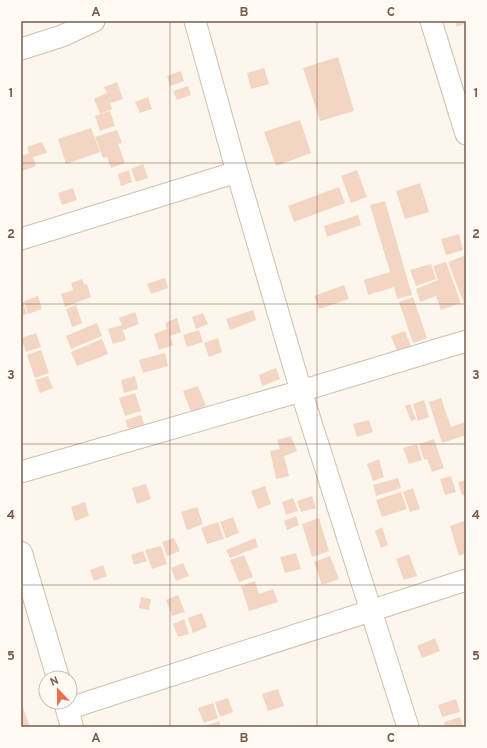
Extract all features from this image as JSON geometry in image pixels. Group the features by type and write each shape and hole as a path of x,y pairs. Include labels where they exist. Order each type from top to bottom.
{"street":[{"path":"21,49 62,36 94,21"},
{"path":"195,21 236,172 301,391 408,727"},
{"path":"430,21 466,134"},
{"path":"21,239 236,172"},
{"path":"21,472 301,391 466,341"},
{"path":"21,553 56,670"},
{"path":"68,713 466,580"}],"building":[{"path":"455,21 466,21 466,23 457,27"},
{"path":"338,57 354,111 320,121 303,68"},
{"path":"264,68 269,84 251,89 247,73"},
{"path":"181,71 184,81 170,86 167,76"},
{"path":"117,82 123,99 110,103 112,109 100,114 94,99 107,93 104,87"},
{"path":"188,86 191,95 177,100 173,91"},
{"path":"148,97 152,109 140,113 135,102"},
{"path":"110,111 115,126 100,131 95,116"},
{"path":"300,120 311,153 276,166 264,132"},
{"path":"91,128 100,152 66,164 58,139"},
{"path":"117,130 122,143 118,144 125,163 111,168 107,157 103,158 95,137"},
{"path":"42,142 47,153 33,157 36,166 22,171 21,156 29,153 27,147"},
{"path":"143,164 148,178 136,182 131,169"},
{"path":"129,170 132,182 121,186 118,174"},
{"path":"357,170 367,197 351,203 341,176"},
{"path":"420,183 429,212 405,219 396,191"},
{"path":"339,187 345,203 294,222 288,206"},
{"path":"73,188 77,200 62,205 58,193"},
{"path":"385,201 412,295 397,299 394,287 368,295 364,280 390,272 370,205"},
{"path":"358,215 361,225 327,237 324,226"},
{"path":"459,234 463,250 446,255 441,239"},
{"path":"466,255 466,309 448,262"},
{"path":"446,262 461,303 441,310 436,296 420,302 416,289 438,280 433,266"},
{"path":"431,264 436,279 416,286 410,270"},
{"path":"165,278 168,288 151,294 147,284"},
{"path":"82,279 85,285 87,284 91,297 65,307 61,294 73,290 71,283"},
{"path":"344,285 349,299 319,309 314,296"},
{"path":"38,296 42,309 28,314 24,301"},
{"path":"413,297 427,338 413,343 399,302"},
{"path":"21,302 23,302 27,314 21,316"},
{"path":"76,305 82,323 72,327 66,309"},
{"path":"253,310 256,320 230,330 226,319"},
{"path":"135,312 139,324 123,330 126,340 113,344 108,329 122,325 119,318"},
{"path":"203,313 208,324 196,329 192,317"},
{"path":"177,318 181,332 170,336 173,345 159,350 154,334 167,329 165,323"},
{"path":"97,323 102,336 71,349 66,336"},
{"path":"199,330 203,342 187,347 183,335"},
{"path":"405,331 411,346 397,351 391,336"},
{"path":"36,333 41,347 26,352 21,338"},
{"path":"218,338 222,352 209,357 204,343"},
{"path":"102,339 108,354 77,366 71,352"},
{"path":"41,350 49,373 35,378 27,355"},
{"path":"165,353 168,366 143,373 139,360"},
{"path":"276,368 280,379 262,386 259,375"},
{"path":"48,376 53,388 40,393 35,380"},
{"path":"135,376 138,389 124,393 121,380"},
{"path":"198,386 206,406 191,412 183,391"},
{"path":"135,393 141,411 125,416 119,398"},
{"path":"441,398 451,427 466,422 466,435 442,443 429,402"},
{"path":"424,400 429,417 418,421 413,404"},
{"path":"410,404 416,419 411,421 405,406"},
{"path":"141,415 146,430 130,435 125,420"},
{"path":"369,420 373,432 357,437 353,424"},
{"path":"291,436 297,451 284,456 289,476 276,479 270,451 280,449 277,440"},
{"path":"434,439 444,468 432,472 427,459 424,460 419,444"},
{"path":"417,444 422,460 409,464 403,448"},
{"path":"379,459 384,477 373,481 367,464"},
{"path":"451,476 456,492 445,495 440,479"},
{"path":"398,478 401,488 376,496 373,485"},
{"path":"466,480 466,494 462,495 458,482"},
{"path":"146,484 151,499 137,504 132,488"},
{"path":"265,486 271,504 258,509 251,491"},
{"path":"413,488 420,509 410,512 403,492"},
{"path":"401,492 407,509 382,517 376,500"},
{"path":"312,496 316,508 301,512 297,501"},
{"path":"293,498 298,511 286,515 282,502"},
{"path":"85,502 89,516 75,521 71,507"},
{"path":"197,507 203,524 187,530 181,512"},
{"path":"296,516 299,525 287,530 284,521"},
{"path":"233,517 239,533 226,538 220,522"},
{"path":"319,518 329,551 312,557 302,524"},
{"path":"464,521 466,527 466,553 459,556 450,526"},
{"path":"218,522 224,539 207,544 201,528"},
{"path":"382,527 388,545 381,548 375,531"},
{"path":"174,538 180,551 167,556 162,542"},
{"path":"255,538 258,547 230,558 226,550"},
{"path":"161,546 167,564 152,569 145,550"},
{"path":"143,551 147,561 134,565 131,555"},
{"path":"296,553 301,569 285,573 280,557"},
{"path":"409,554 417,576 404,580 396,559"},
{"path":"244,555 253,577 239,582 230,560"},
{"path":"330,556 339,579 322,585 314,562"},
{"path":"183,563 189,576 176,581 171,568"},
{"path":"103,565 107,576 94,581 90,570"},
{"path":"255,581 259,594 273,589 278,602 249,611 241,586"},
{"path":"178,595 185,612 172,616 166,600"},
{"path":"141,597 151,599 149,610 139,608"},
{"path":"202,613 207,627 193,633 188,618"},
{"path":"184,619 189,634 178,637 173,624"},
{"path":"435,638 440,651 422,658 417,646"},
{"path":"278,689 284,706 268,711 262,694"},
{"path":"228,698 233,712 220,717 215,702"},
{"path":"456,699 460,712 442,717 438,705"},
{"path":"213,703 218,718 204,723 198,708"},
{"path":"22,705 30,727 21,727"},
{"path":"460,717 463,727 445,727 444,722"},
{"path":"219,721 221,727 201,727"}]}
